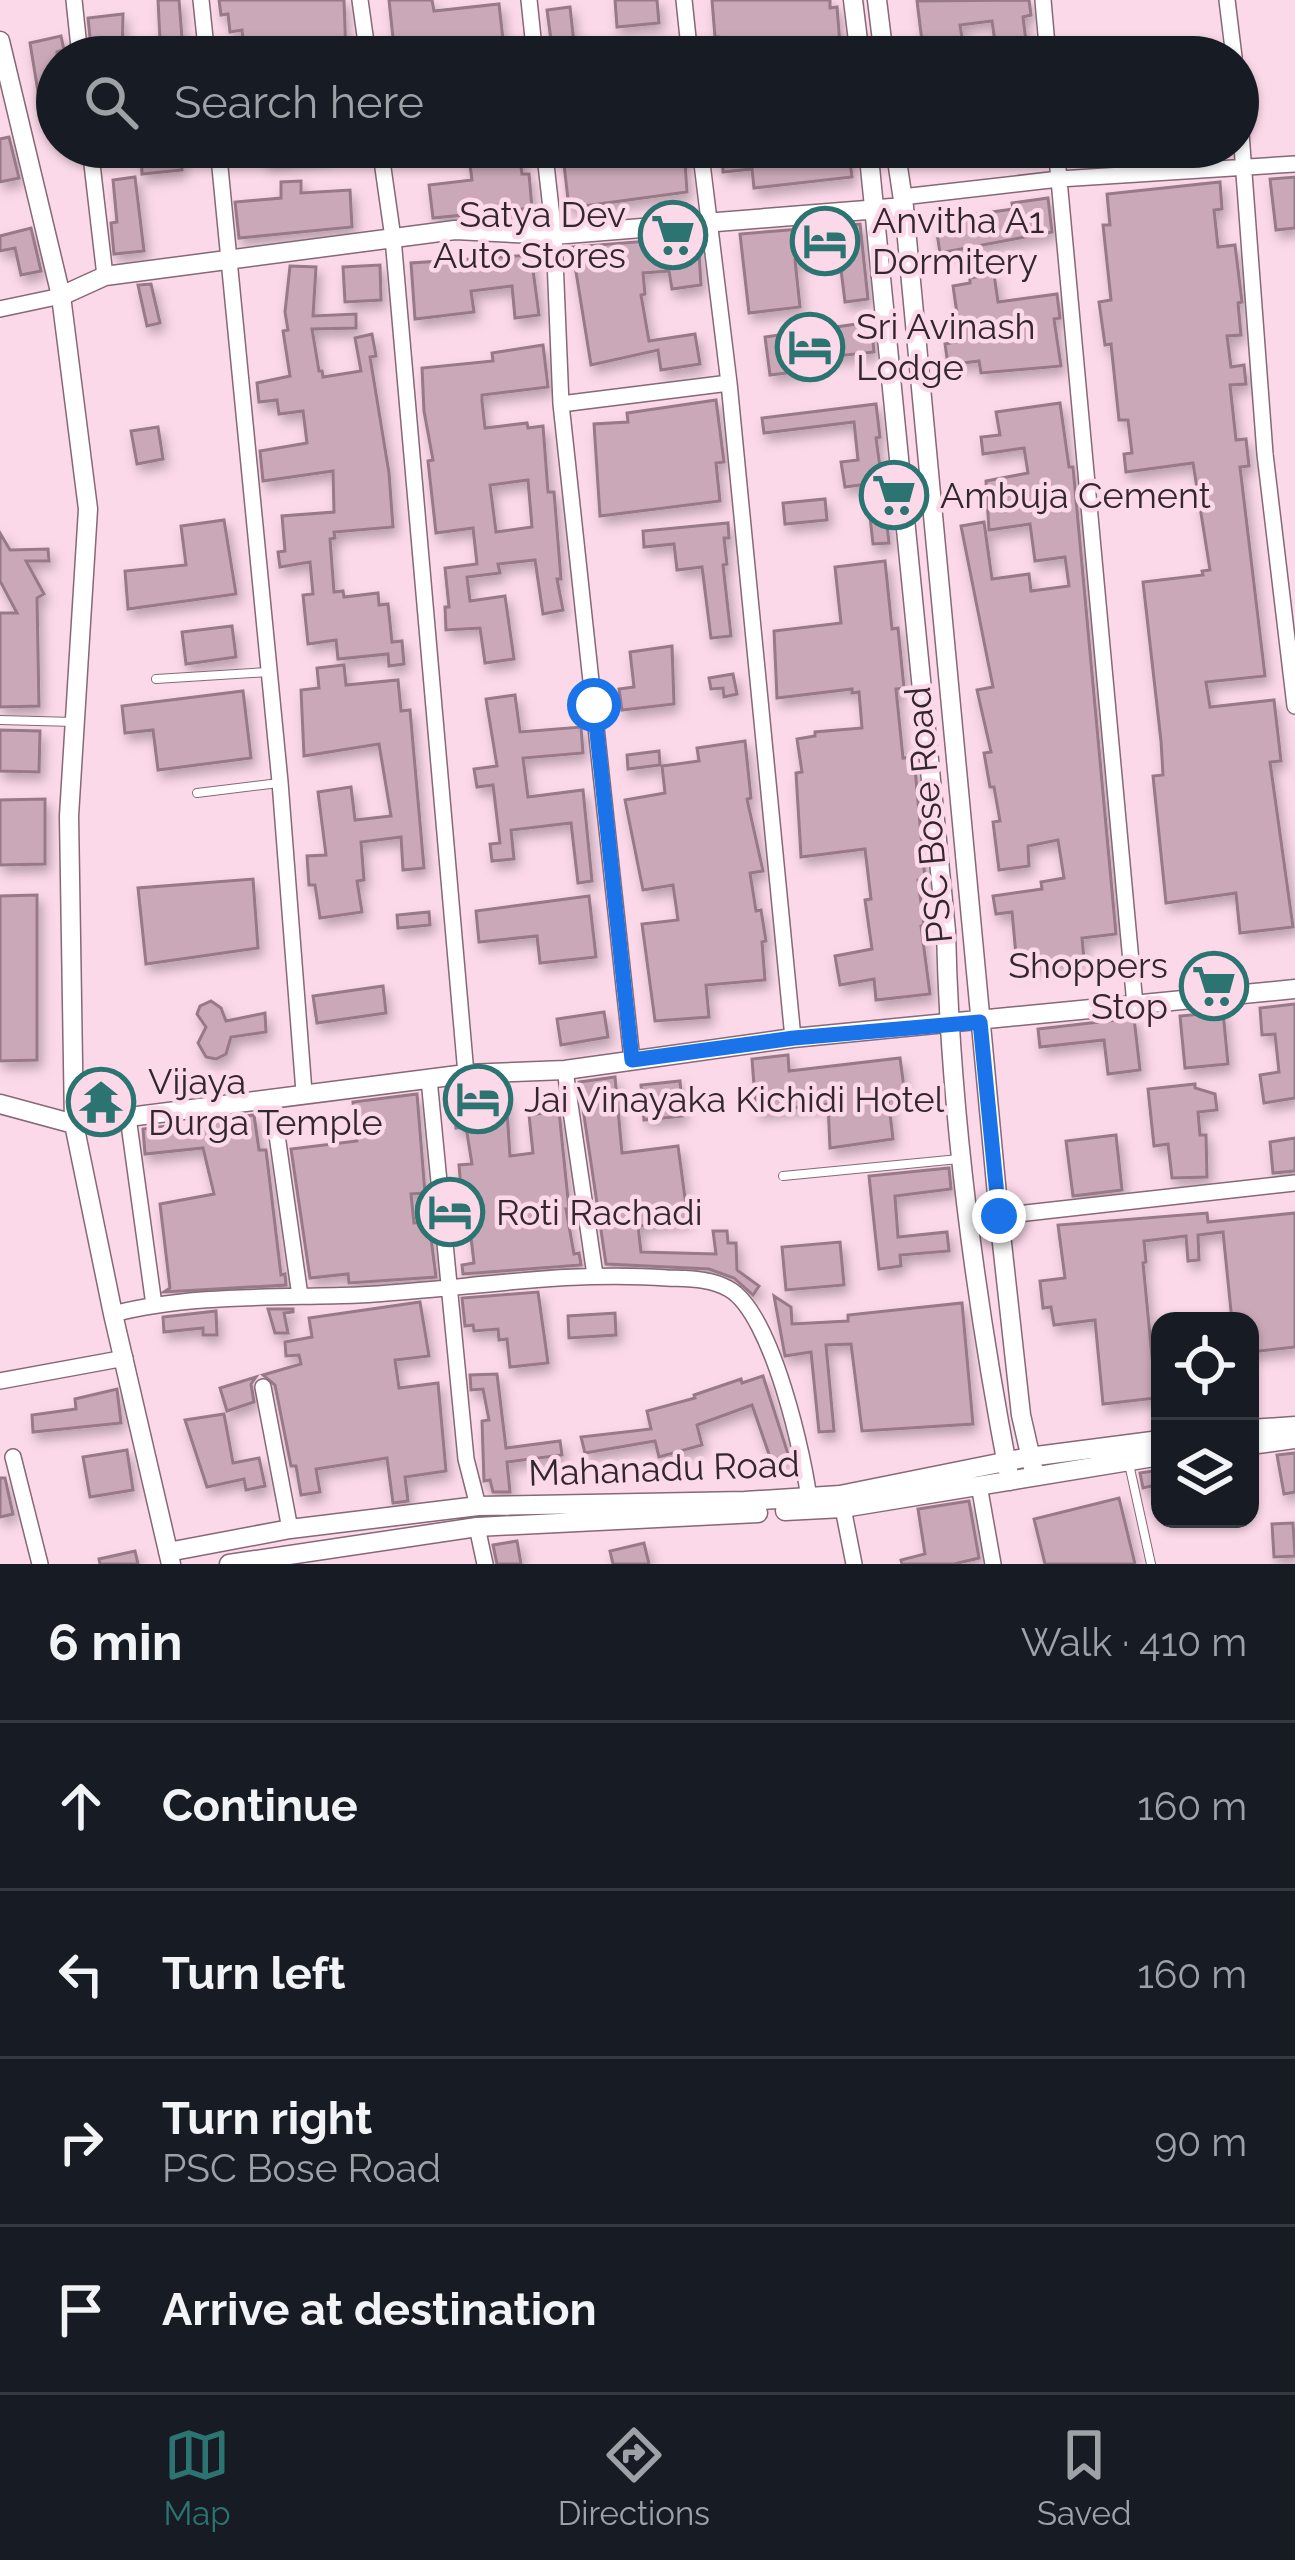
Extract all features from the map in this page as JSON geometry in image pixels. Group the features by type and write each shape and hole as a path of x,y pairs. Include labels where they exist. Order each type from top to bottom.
{"street":[{"path":"74,0 78,36"},
{"path":"201,0 205,36"},
{"path":"360,0 365,36"},
{"path":"529,0 533,36"},
{"path":"684,0 688,36"},
{"path":"853,0 857,36"},
{"path":"877,0 881,36"},
{"path":"1042,0 1046,36"},
{"path":"1227,0 1231,36"},
{"path":"0,40 61,296 88,508 69,816 74,1124 170,1558"},
{"path":"1259,168 1295,164"},
{"path":"92,168 105,276"},
{"path":"220,168 280,782 304,1092"},
{"path":"383,168 466,1074"},
{"path":"546,168 561,404 632,1060"},
{"path":"702,168 729,383 794,1038"},
{"path":"869,168 946,931 948,1024 961,1159 979,1308 1008,1472"},
{"name":"PSC Bose Road","path":"899,168 999,1216 1021,1415 1032,1467"},
{"path":"1058,168 1135,1005"},
{"path":"0,309 61,296 105,276 454,230 554,235 872,212 903,202 1059,178 1254,168"},
{"path":"1244,169 1273,529 1295,706"},
{"path":"561,404 729,383"},
{"path":"1273,529 1295,527"},
{"path":"0,1104 74,1124 304,1092 466,1074 566,1070 794,1038 1295,988"},
{"path":"566,1070 595,1275"},
{"path":"429,1079 466,1459 478,1506"},
{"path":"272,1100 300,1296"},
{"path":"128,1117 150,1305"},
{"path":"999,1216 1295,1183"},
{"path":"118,1313 150,1305 595,1275 707,1280 750,1305 776,1360 810,1503"},
{"path":"0,1382 125,1358"},
{"path":"262,1387 290,1529"},
{"path":"1259,1428 1295,1426"},
{"path":"1259,1444 1295,1439"},
{"name":"Mahanadu Road","path":"229,1564 477,1527 810,1503 1126,1452 1151,1443"},
{"name":"Mahanadu Road","path":"1126,1452 1151,1455"},
{"path":"13,1457 40,1564"},
{"name":"Mahanadu Road","path":"170,1558 290,1529 478,1506 810,1503 843,1508 979,1485 1008,1472"},
{"path":"979,1485 994,1564"},
{"path":"843,1508 854,1564"},
{"path":"477,1527 485,1564"}],"lane":[{"path":"155,679 270,672"},
{"path":"0,720 75,722"},
{"path":"197,793 280,782"},
{"path":"783,1176 961,1159"},
{"path":"1126,1452 1151,1564"}],"building":[{"path":"158,0 179,0 182,36 160,36"},
{"path":"219,0 344,0 345,36 243,36 242,30 230,32 228,14 221,15"},
{"path":"389,0 432,0 434,11 499,4 503,36 393,36"},
{"path":"615,0 657,0 659,23 617,27"},
{"path":"712,0 830,0 830,8 837,7 839,36 715,36"},
{"path":"1029,0 1031,15 1023,17 1025,36 994,36 992,21 960,25 962,36 921,36 917,1"},
{"path":"570,7 573,36 550,36 547,10"},
{"path":"123,14 122,36 90,36 88,18"},
{"path":"36,42 36,80 30,43"},
{"path":"9,137 19,178 0,182 0,139"},
{"path":"142,168 182,168 182,170 142,174"},
{"path":"470,168 521,168 522,174 529,174 532,208 433,218 429,185 472,180"},
{"path":"564,168 685,168 687,192 569,208"},
{"path":"723,168 851,168 852,177 754,188 752,169 723,172"},
{"path":"135,177 144,251 114,254 113,180"},
{"path":"1295,177 1295,228 1276,230 1270,179"},
{"path":"301,181 301,193 350,190 352,227 239,238 235,202 281,198 281,182"},
{"path":"1220,182 1222,209 1214,210 1218,247 1235,245 1242,302 1238,303 1241,335 1227,336 1231,367 1244,365 1246,384 1230,385 1236,440 1246,439 1249,466 1240,467 1265,676 1206,682 1210,707 1274,700 1281,761 1270,762 1293,927 1240,933 1236,893 1166,903 1153,776 1163,775 1161,741 1143,582 1203,575 1202,571 1210,570 1193,463 1126,472 1124,454 1132,453 1128,420 1119,420 1111,344 1105,345 1099,302 1111,300 1103,225 1110,225 1107,194"},
{"path":"1048,198 1052,232 940,253 935,220 1013,209 1012,203"},
{"path":"860,224 868,299 845,302 839,254 795,260 800,307 749,313 740,234"},
{"path":"31,228 41,271 21,275 15,248 0,251 0,236"},
{"path":"698,237 701,285 672,289 669,271 643,273 645,294 641,295 649,341 695,334 700,364 661,370 658,350 591,365 572,247"},
{"path":"531,255 539,315 515,318 512,286 471,291 474,312 415,319 411,263"},
{"path":"380,265 381,300 345,302 343,267"},
{"path":"290,266 316,267 313,316 356,314 356,328 312,329 323,377 361,371 355,338 372,334 376,356 370,357 393,527 334,532 335,538 330,539 334,592 343,591 344,597 378,593 379,605 388,604 392,642 402,641 404,664 389,666 388,654 338,659 336,640 308,644 303,595 313,594 310,562 280,567 278,552 285,551 282,516 334,512 333,471 263,481 260,451 307,443 303,411 279,414 277,400 259,402 257,383 290,376 283,331 288,330"},
{"path":"994,274 998,302 1057,294 1060,318 1054,319 1061,366 981,373 979,361 948,365 945,344 961,341 953,286"},
{"path":"151,284 160,323 147,326 138,285"},
{"path":"871,322 874,352 809,359 811,370 770,375 765,337"},
{"path":"543,345 548,387 482,395 482,401 485,428 543,426 548,492 554,492 561,579 557,579 563,610 543,614 535,560 498,564 500,573 467,577 470,601 505,596 514,659 485,663 480,628 446,630 445,568 477,564 473,528 436,533 422,368 493,361 492,353","holes":["528,480 532,527 496,532 490,485"]},
{"path":"716,400 724,462 716,463 720,501 600,516 594,424 628,422 627,413"},
{"path":"1060,403 1069,467 1073,467 1116,934 1082,938 1084,959 1017,966 1012,912 996,914 993,896 1042,889 1041,882 1064,878 1058,840 1028,846 1029,866 999,870 993,822 1000,821 984,753 991,752 977,690 993,687 961,526 984,522 992,579 1029,574 1031,591 1069,586 1065,557 1035,561 1030,524 989,530 986,481 1028,473 1024,448 983,454 981,437 1000,435 996,412"},
{"path":"876,404 882,482 845,487 841,462 858,460 854,422 764,433 762,418"},
{"path":"158,427 163,459 137,464 131,431"},
{"path":"825,499 827,520 785,524 783,503"},
{"path":"885,507 889,543 873,544 869,508"},
{"path":"224,520 236,594 128,609 125,571 186,565 181,526"},
{"path":"728,523 729,538 724,538 727,564 723,565 731,636 711,638 702,567 677,570 674,544 644,547 643,531"},
{"path":"0,533 10,550 48,549 49,561 26,561 44,594 37,598 39,706 0,707 0,613 17,613 0,581"},
{"path":"885,561 904,688 896,689 903,758 914,757 925,879 918,880 921,926 930,994 876,1000 874,979 840,985 835,956 872,949 865,849 801,857 796,773 802,772 797,739 815,736 815,732 862,728 859,692 777,698 774,631 841,623 835,567"},
{"path":"232,626 236,657 186,664 182,632"},
{"path":"672,646 674,704 622,710 619,689 634,687 630,652"},
{"path":"344,665 346,685 398,680 401,711 410,710 424,868 403,870 401,837 361,842 364,880 357,881 362,912 320,918 315,885 309,885 307,856 326,855 318,792 351,787 355,820 391,816 379,744 304,756 301,690 319,688 317,668"},
{"path":"733,674 737,694 724,697 723,688 711,689 709,678"},
{"path":"243,691 251,758 158,770 153,730 125,733 122,706"},
{"path":"515,695 520,732 581,727 583,753 523,758 528,797 583,790 592,881 578,883 571,823 511,830 514,859 492,861 490,844 500,843 493,785 477,787 474,769 497,766 486,699"},
{"path":"0,730 40,731 39,772 0,771"},
{"path":"745,741 751,798 747,799 763,871 750,873 766,941 762,942 765,980 706,985 709,1017 655,1021 642,924 678,920 673,885 643,890 625,800 665,793 662,766 699,761 697,748"},
{"path":"659,751 660,765 628,769 627,755"},
{"path":"45,799 45,864 0,865 0,800"},
{"path":"253,879 258,948 146,964 138,888"},
{"path":"37,895 37,1060 0,1061 0,896"},
{"path":"589,896 596,957 540,963 537,936 479,942 476,911"},
{"path":"429,912 430,925 398,928 397,915"},
{"path":"383,986 386,1013 317,1023 313,996"},
{"path":"211,1001 221,1008 226,1021 265,1013 266,1032 231,1037 226,1054 206,1057 198,1043 206,1027 197,1014 200,1006"},
{"path":"1295,1004 1295,1098 1264,1103 1260,1075 1279,1072 1275,1034 1262,1035 1260,1008"},
{"path":"604,1012 608,1037 561,1045 557,1019"},
{"path":"1223,1012 1228,1064 1185,1068 1180,1016"},
{"path":"1134,1018 1140,1070 1108,1074 1104,1040 1040,1047 1038,1029"},
{"path":"788,1055 789,1071 900,1058 905,1095 888,1097 893,1139 830,1148 828,1104 756,1112 752,1059"},
{"path":"615,1077 622,1153 678,1146 688,1220 638,1226 641,1252 716,1254 713,1231 727,1231 728,1243 736,1243 737,1270 759,1286 753,1295 734,1278 709,1269 606,1264 579,1082"},
{"path":"680,1081 683,1116 644,1120 641,1085"},
{"path":"1195,1084 1215,1094 1217,1110 1198,1112 1200,1135 1206,1135 1207,1177 1172,1178 1168,1144 1154,1146 1148,1089"},
{"path":"417,1094 425,1193 411,1194 414,1223 429,1222 436,1277 349,1283 348,1274 310,1278 291,1149 357,1141 353,1102"},
{"path":"506,1096 510,1156 533,1153 529,1115 559,1111 566,1209 574,1254 579,1253 581,1265 463,1274 462,1265 474,1263 459,1165 472,1164 466,1127 456,1128 453,1102"},
{"path":"254,1115 259,1150 266,1150 286,1285 164,1292 170,1288 160,1204 214,1194 203,1148 145,1154 143,1129 204,1130 203,1121"},
{"path":"1116,1135 1122,1190 1073,1196 1066,1141"},
{"path":"1295,1138 1295,1171 1273,1173 1270,1142"},
{"path":"949,1168 951,1189 895,1196 898,1237 947,1232 949,1251 900,1255 901,1266 879,1269 869,1176"},
{"path":"1207,1213 1208,1222 1295,1213 1295,1347 1259,1351 1259,1312 1231,1312 1223,1232 1198,1235 1199,1260 1188,1261 1186,1236 1144,1241 1151,1399 1103,1404 1095,1320 1054,1325 1051,1307 1043,1308 1040,1281 1065,1278 1058,1225"},
{"path":"840,1242 844,1285 786,1290 782,1247"},
{"path":"538,1292 548,1363 510,1367 507,1339 499,1340 498,1329 474,1331 473,1325 465,1326 462,1298"},
{"path":"774,1296 791,1307 792,1324 848,1321 848,1315 962,1303 973,1424 862,1431 851,1344 826,1345 834,1431 819,1432 811,1352 785,1356"},
{"path":"420,1302 429,1356 395,1360 399,1388 438,1383 446,1471 405,1477 408,1501 393,1503 387,1458 316,1469 320,1492 301,1495 275,1385 263,1375 301,1364 299,1355 286,1356 285,1342 312,1337 309,1318"},
{"path":"268,1309 293,1309 284,1313 288,1333 275,1333"},
{"path":"216,1311 217,1335 203,1335 203,1328 164,1332 163,1317"},
{"path":"615,1313 616,1335 569,1338 568,1316"},
{"path":"497,1374 506,1448 560,1441 562,1455 507,1462 510,1492 493,1492 490,1480 484,1481 482,1421 489,1420 483,1389 471,1390 470,1375"},
{"path":"763,1376 789,1457 772,1463 752,1405 697,1425 702,1445 659,1457 655,1441 585,1453 581,1437 651,1429 647,1411"},
{"path":"256,1377 251,1384 254,1402 227,1411 220,1388"},
{"path":"117,1389 121,1423 33,1432 32,1415 76,1409 75,1399"},
{"path":"224,1414 233,1463 259,1458 265,1486 246,1490 244,1479 207,1487 185,1420"},
{"path":"127,1450 133,1490 90,1497 83,1457"},
{"path":"1295,1453 1295,1492 1284,1494 1277,1455"},
{"path":"1151,1471 1151,1486 1143,1488 1140,1473"},
{"path":"0,1478 5,1478 13,1514 0,1517"},
{"path":"1119,1498 1135,1564 1045,1564 1034,1519"},
{"path":"969,1501 979,1558 954,1564 902,1564 901,1560 925,1554 918,1509"},
{"path":"1293,1523 1295,1556 1274,1557 1272,1524"},
{"path":"517,1541 521,1564 497,1564 493,1545"},
{"path":"644,1543 649,1564 613,1564 610,1551"},
{"path":"135,1551 138,1564 100,1564 99,1559"}],"place":[{"name":"Satya Dev Auto Stores","path":"673,235"},
{"name":"Anvitha A1 Dormitery","path":"825,241"},
{"name":"Sri Avinash Lodge","path":"810,347"},
{"name":"Ambuja Cement","path":"894,495"},
{"name":"Shoppers Stop","path":"1214,986"},
{"name":"Jai Vinayaka Kichidi Hotel","path":"478,1099"},
{"name":"Vijaya Durga Temple","path":"101,1102"},
{"name":"Roti Rachadi","path":"450,1212"}],"route":[{"path":"594,705 632,1060 794,1038 980,1022 999,1216"}]}
